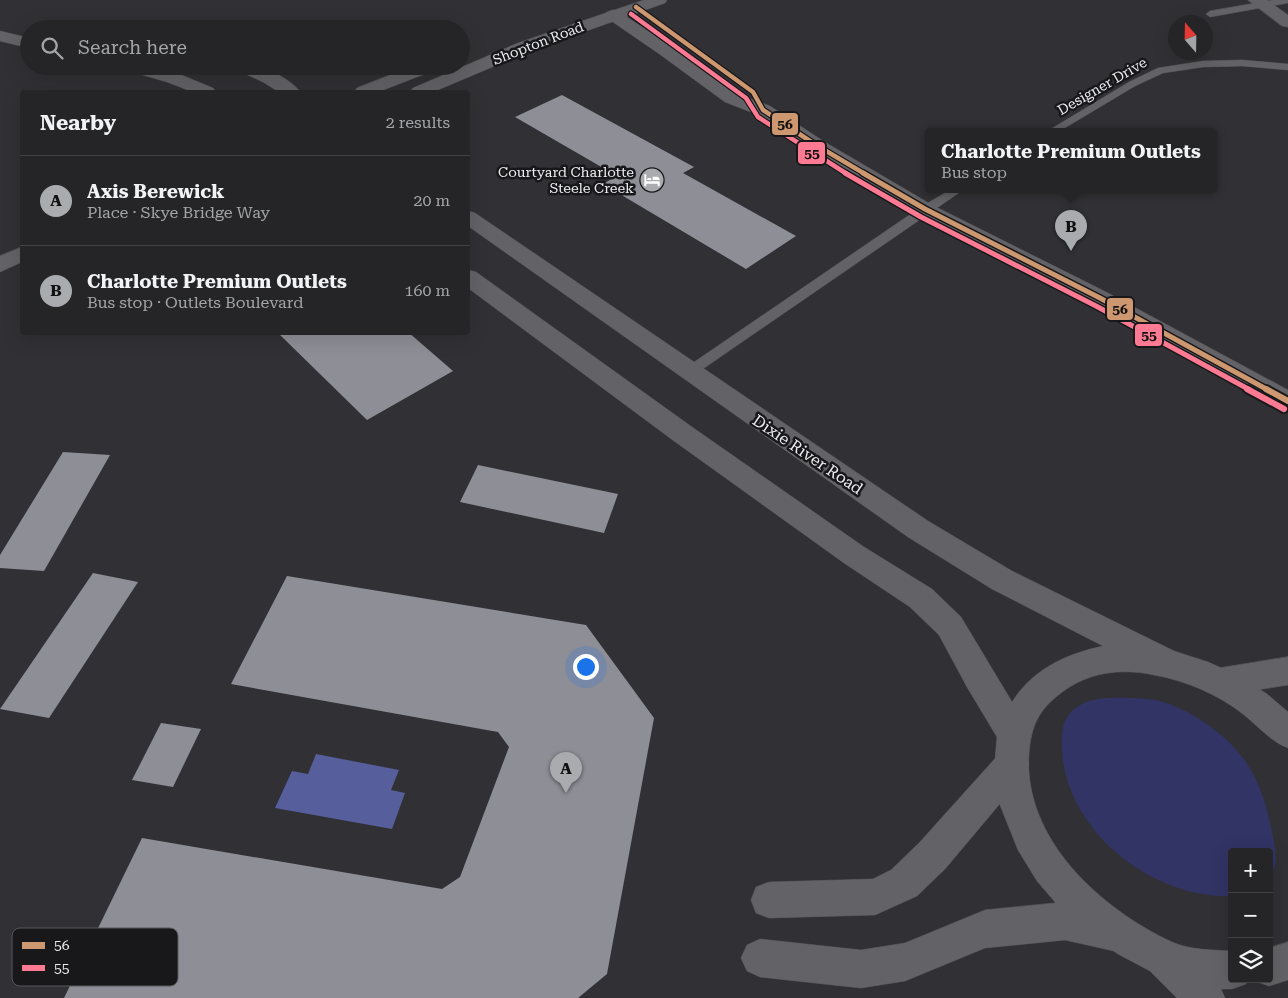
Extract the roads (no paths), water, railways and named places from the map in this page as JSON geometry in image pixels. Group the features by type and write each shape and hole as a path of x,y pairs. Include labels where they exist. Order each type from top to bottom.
{"street":[{"name":"Shopton Road","path":"470,70 524,47 659,0"},
{"path":"1259,2 1288,22"},
{"path":"644,4 753,92 764,110"},
{"path":"613,15 730,98 764,110 816,145 925,210 1100,298 1288,401"},
{"path":"0,35 20,34"},
{"path":"0,35 20,41"},
{"path":"162,75 202,90"},
{"path":"262,75 288,90"},
{"path":"368,90 406,75"},
{"name":"Shopton Road","path":"424,90 459,75"},
{"name":"Dixie River Road","path":"470,217 918,529 1002,580 1165,662"},
{"path":"0,265 20,255"},
{"path":"470,278 691,440 854,555 921,598 950,626 978,677 1013,749"},
{"path":"1228,970 1210,970 1163,958 1115,932 1073,897 1040,856 1019,813 1011,771 1013,749 1029,702 1054,678 1086,663 1124,658 1165,662 1219,682 1260,707 1288,733"},
{"path":"1219,682 1288,671"},
{"path":"769,900 875,897 904,882 932,856 1013,749"},
{"path":"760,958 861,969 905,962 985,929 1065,921 1115,932"},
{"path":"1163,958 1205,998"},
{"path":"1273,966 1288,961"}],"lane":[{"path":"1210,14 1259,2 1288,0"},
{"name":"Designer Drive","path":"1058,128 1132,84 1160,70 1203,64 1288,66"},
{"path":"690,372 952,193"}],"place":[{"name":"Courtyard Charlotte Steele Creek","path":"652,180"},
{"name":"Charlotte Premium Outlets","path":"1071,251"},
{"name":"Axis Berewick","path":"566,793"}]}
